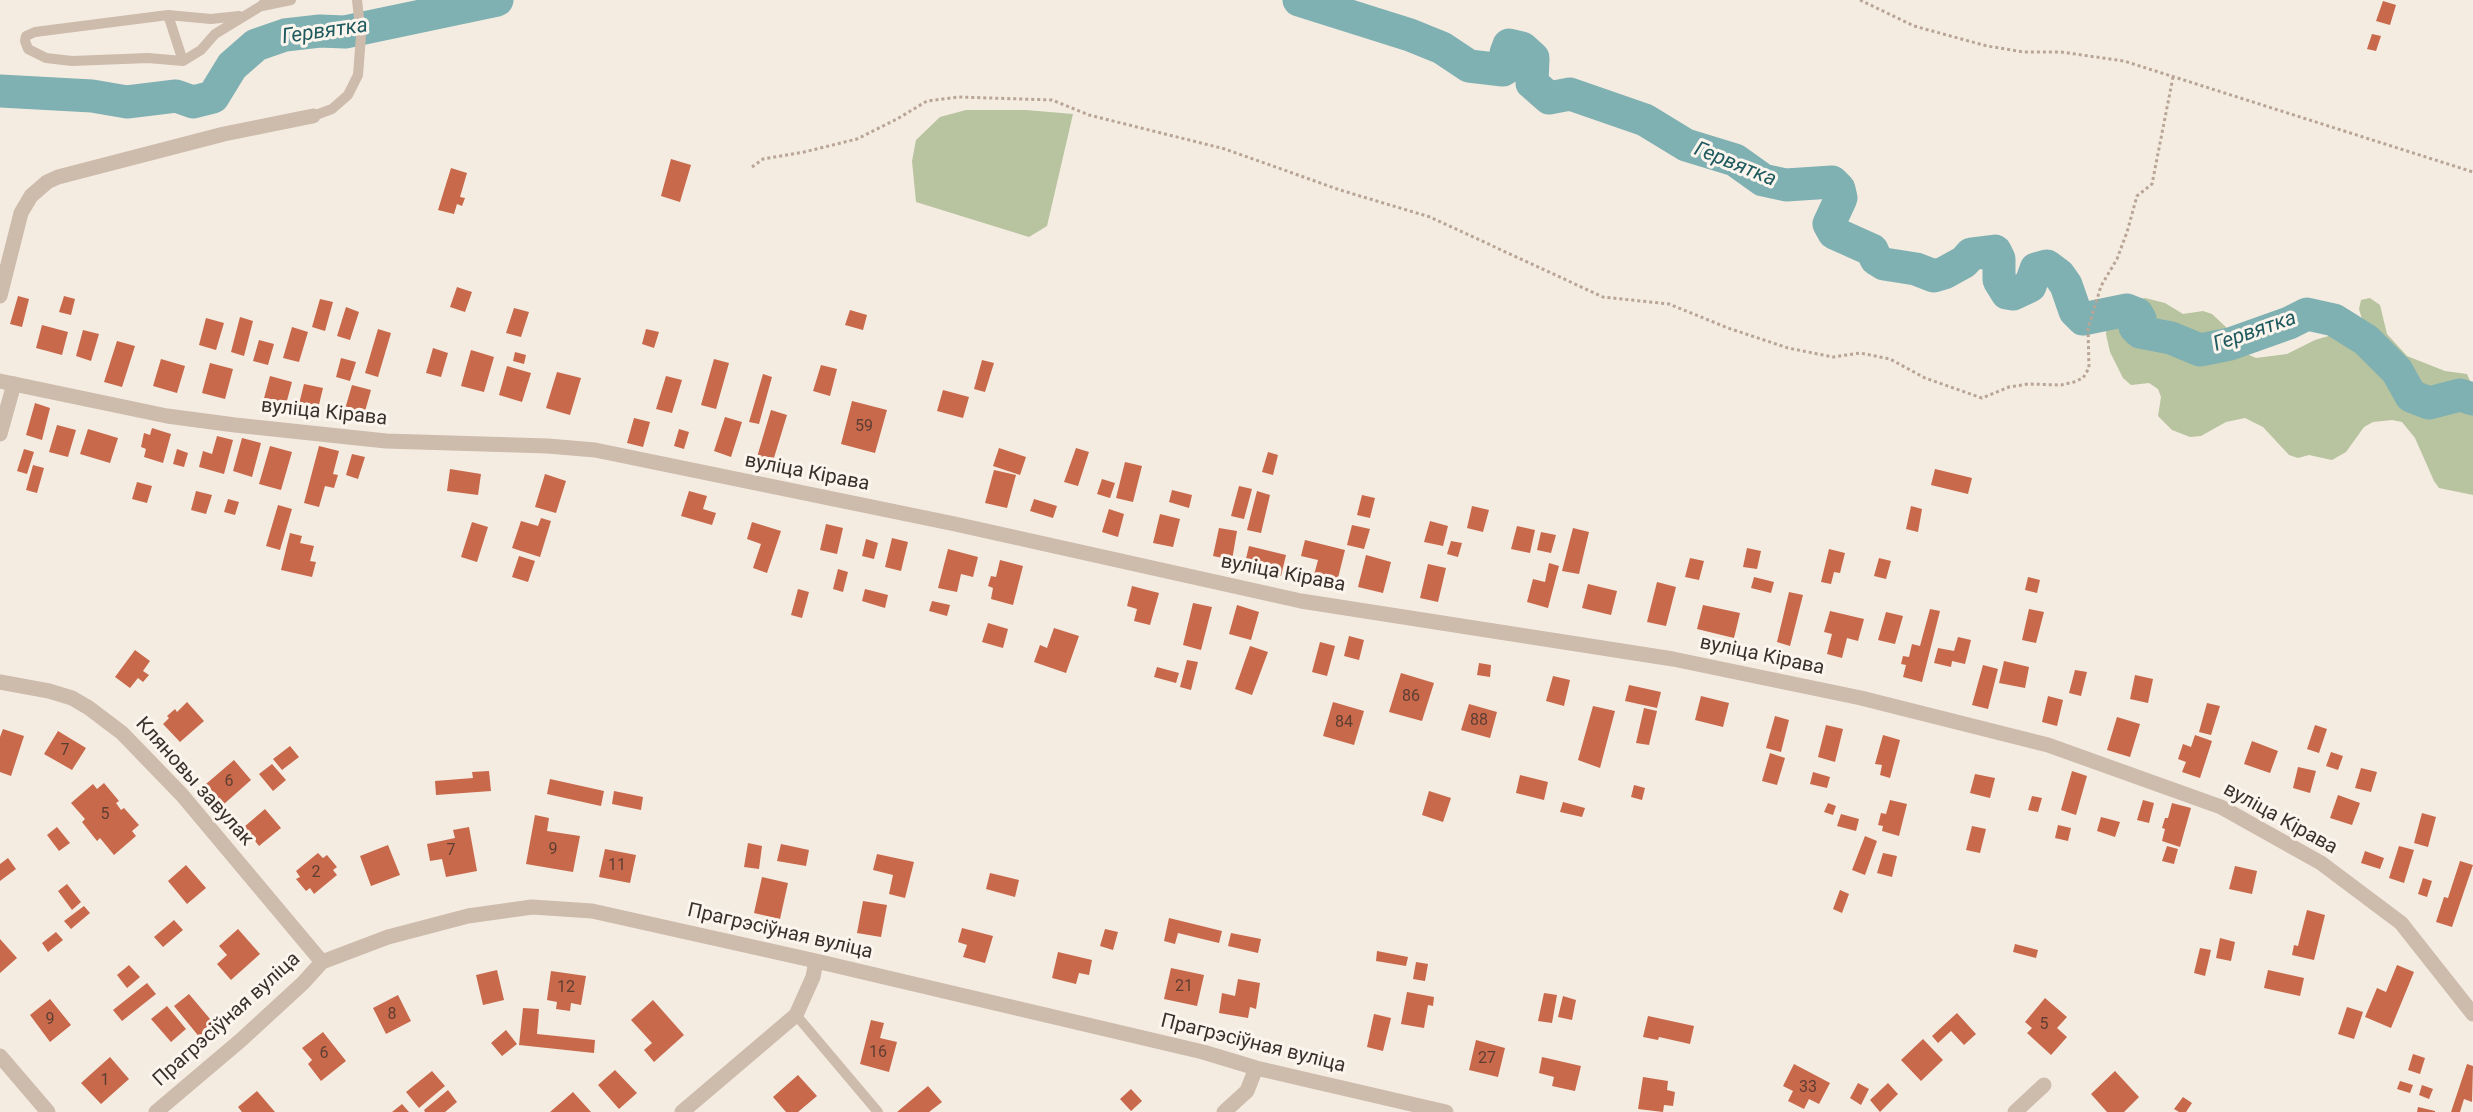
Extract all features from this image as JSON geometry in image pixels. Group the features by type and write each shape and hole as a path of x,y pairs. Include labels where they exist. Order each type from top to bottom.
{"street":[{"path":"0,296 21,213 31,196 47,182 58,177 224,134 313,116"},
{"path":"0,434 7,383"},
{"name":"вуліца Кірава","path":"7,383 167,416 246,426 386,441 548,446 595,450 955,524 1301,601 1673,659 1861,698 2036,742 2221,807 2321,864 2401,923 2473,1014"},
{"name":"Кляновы завулак","path":"0,682 72,698 122,733 182,795 322,962"},
{"name":"Прагрэсіўная вуліца","path":"156,1112 241,1040 322,962 388,937 468,916 532,907 592,911 816,961 1446,1112"},
{"path":"682,1112 796,1015 813,977 816,961"},
{"path":"0,1056 48,1112"},
{"path":"1224,1112 1247,1091 1256,1068"},
{"path":"2015,1112 2044,1085"}],"lane":[{"path":"242,16 211,19 168,15 35,32 26,36 26,45 32,52 46,58 72,61 148,58 183,62 201,50 215,34 264,3 291,0"},
{"path":"313,116 332,109 348,95 358,75 362,36 357,0"},
{"path":"168,15 183,62"},
{"path":"796,1015 878,1112"}],"path":[{"path":"1860,0 1914,26 1987,46 2024,52 2061,52 2124,61 2473,172"},
{"path":"752,167 763,159 857,139 927,101 959,96 1052,100 1089,115 1225,149 1340,190 1430,217 1604,297 1669,304 1728,328 1788,348 1833,357 1860,353 1890,359 1925,378 1982,398 2009,387 2028,384 2061,385 2084,378 2089,368 2088,329 2101,286 2120,250 2137,196 2152,184 2173,76"}],"green space":[{"path":"966,110 1026,110 1073,114 1047,226 1029,237 916,202 912,161 916,140 940,117"},
{"path":"2145,298 2165,303 2183,314 2203,311 2212,314 2227,328 2233,339 2247,354 2256,358 2287,354 2315,340 2335,334 2365,355 2370,346 2359,309 2361,300 2370,298 2380,305 2387,334 2407,356 2445,371 2467,374 2473,388 2473,495 2439,488 2415,438 2402,422 2392,420 2373,422 2364,427 2346,452 2332,460 2309,455 2298,458 2289,455 2263,427 2245,418 2226,422 2201,436 2190,437 2172,430 2158,416 2161,397 2158,389 2149,383 2131,385 2123,378 2110,352 2106,334 2107,325 2126,302"}],"building":[{"path":"2383,1 2396,5 2390,25 2376,21"},
{"path":"2372,34 2381,36 2376,51 2367,49"},
{"path":"671,159 691,165 680,202 661,196"},
{"path":"451,168 467,173 460,197 465,198 462,206 457,204 454,214 438,210"},
{"path":"457,287 472,292 465,312 450,307"},
{"path":"18,296 29,299 22,327 10,324"},
{"path":"64,296 75,299 71,315 59,312"},
{"path":"320,299 333,302 325,331 312,327"},
{"path":"346,307 359,312 350,340 337,336"},
{"path":"514,308 529,312 521,337 506,333"},
{"path":"850,310 867,315 863,330 845,325"},
{"path":"240,317 253,321 244,356 231,352"},
{"path":"206,318 224,323 216,350 199,345"},
{"path":"42,325 68,332 62,355 36,348"},
{"path":"292,327 308,332 299,362 283,358"},
{"path":"378,329 391,333 378,377 365,373"},
{"path":"646,329 659,332 654,348 642,344"},
{"path":"83,330 99,334 91,361 76,356"},
{"path":"259,340 274,344 268,365 253,361"},
{"path":"117,341 135,346 122,387 104,382"},
{"path":"433,348 448,353 441,377 426,373"},
{"path":"471,350 494,357 484,392 461,386"},
{"path":"515,352 526,355 524,364 513,361"},
{"path":"341,358 356,362 350,381 336,377"},
{"path":"161,359 185,366 177,393 153,386"},
{"path":"714,359 729,363 716,409 701,405"},
{"path":"982,360 994,363 985,392 974,389"},
{"path":"210,363 233,369 225,399 202,393"},
{"path":"821,365 837,369 830,396 813,391"},
{"path":"507,366 531,373 522,402 499,395"},
{"path":"557,372 581,378 570,415 546,408"},
{"path":"763,374 772,377 759,424 749,422"},
{"path":"270,376 292,382 285,408 263,402"},
{"path":"666,376 682,380 672,413 656,409"},
{"path":"304,384 323,388 316,417 297,412"},
{"path":"352,385 371,390 364,415 345,409"},
{"path":"943,390 969,397 963,418 937,411"},
{"path":"852,401 887,410 875,453 841,444"},
{"path":"35,403 50,408 42,440 26,435"},
{"path":"771,410 787,415 773,461 757,457"},
{"path":"725,417 742,422 731,457 714,451"},
{"path":"634,418 650,422 643,447 627,443"},
{"path":"57,425 76,430 68,457 49,452"},
{"path":"152,428 171,434 163,463 144,457 146,449 141,447 144,433 150,435"},
{"path":"88,429 118,438 110,463 80,454"},
{"path":"679,429 689,432 684,449 674,446"},
{"path":"217,436 233,440 224,474 199,467 203,451 212,454"},
{"path":"242,438 261,443 252,477 233,471"},
{"path":"270,446 292,452 281,490 259,484"},
{"path":"319,446 339,451 333,474 338,475 334,488 325,486 319,507 304,503"},
{"path":"999,448 1026,457 1020,475 993,466"},
{"path":"1076,448 1089,452 1078,486 1064,482"},
{"path":"24,449 34,452 27,474 17,471"},
{"path":"177,449 188,453 184,467 173,464"},
{"path":"1268,452 1278,455 1273,475 1262,472"},
{"path":"352,454 365,457 358,479 346,475"},
{"path":"1125,462 1142,466 1133,502 1116,498"},
{"path":"33,465 44,468 37,493 26,490"},
{"path":"450,469 481,474 478,495 447,491"},
{"path":"1935,469 1972,478 1968,494 1931,485"},
{"path":"994,470 1016,475 1007,508 985,503"},
{"path":"545,474 566,481 556,513 535,507"},
{"path":"1102,479 1115,483 1110,498 1097,494"},
{"path":"137,482 152,486 147,503 132,499"},
{"path":"1239,486 1252,489 1244,519 1231,516"},
{"path":"1172,490 1192,495 1189,508 1169,502"},
{"path":"196,491 212,495 206,514 191,510"},
{"path":"689,491 707,496 703,509 716,513 712,525 681,516"},
{"path":"1257,491 1270,495 1261,533 1247,530"},
{"path":"1362,495 1375,498 1370,518 1357,515"},
{"path":"228,499 239,502 235,515 224,512"},
{"path":"1034,499 1057,506 1053,518 1030,511"},
{"path":"278,505 292,509 280,550 266,546"},
{"path":"1472,506 1489,510 1483,532 1467,528"},
{"path":"1911,506 1922,509 1918,532 1906,529"},
{"path":"1109,509 1124,514 1118,537 1102,532"},
{"path":"1160,514 1180,519 1173,547 1153,543"},
{"path":"541,518 551,521 540,557 512,548 521,521 538,526"},
{"path":"1430,521 1448,526 1443,546 1424,542"},
{"path":"472,522 488,527 477,562 461,557"},
{"path":"752,522 781,531 767,573 753,568 761,544 747,539"},
{"path":"826,524 843,528 837,554 820,550"},
{"path":"1352,525 1370,529 1364,549 1347,545"},
{"path":"1517,526 1535,530 1530,553 1511,549"},
{"path":"1219,528 1237,531 1232,560 1213,556"},
{"path":"1573,528 1589,532 1579,574 1562,571"},
{"path":"1541,532 1556,535 1551,553 1537,550"},
{"path":"290,533 302,536 300,543 314,546 310,561 316,562 312,577 281,570"},
{"path":"892,538 908,542 901,571 885,567"},
{"path":"866,539 878,543 874,559 862,556"},
{"path":"1305,540 1345,550 1336,586 1324,583 1325,578 1314,575 1318,560 1301,556"},
{"path":"1451,541 1462,543 1458,557 1447,554"},
{"path":"1249,546 1286,555 1281,576 1244,567"},
{"path":"1747,548 1761,551 1757,569 1743,567"},
{"path":"948,549 978,557 973,577 961,574 957,592 938,588"},
{"path":"1829,549 1845,553 1840,573 1834,572 1831,584 1821,582"},
{"path":"1366,555 1391,562 1383,593 1358,587"},
{"path":"519,556 535,561 528,582 512,577"},
{"path":"1690,558 1704,561 1699,580 1685,577"},
{"path":"1879,558 1891,561 1886,579 1874,576"},
{"path":"1000,560 1023,566 1013,605 991,599 993,588 988,586 991,576 996,577"},
{"path":"1549,563 1559,566 1548,608 1527,602 1533,579 1545,582"},
{"path":"1428,564 1446,568 1438,602 1420,598"},
{"path":"838,569 848,572 843,592 833,589"},
{"path":"1754,577 1774,582 1771,593 1751,588"},
{"path":"2028,577 2040,580 2037,593 2025,590"},
{"path":"1657,582 1676,587 1666,626 1647,622"},
{"path":"1588,584 1617,591 1611,615 1582,608"},
{"path":"1132,586 1159,593 1150,625 1134,621 1137,609 1127,606"},
{"path":"798,589 809,592 802,618 791,615"},
{"path":"865,589 888,595 885,608 862,601"},
{"path":"1789,592 1803,595 1790,646 1777,642"},
{"path":"932,601 950,605 947,616 929,611"},
{"path":"1193,603 1212,607 1201,650 1183,645"},
{"path":"1237,605 1259,612 1251,640 1229,634"},
{"path":"1703,605 1740,613 1734,638 1697,629"},
{"path":"1930,609 1940,611 1922,682 1903,677 1906,665 1901,664 1903,656 1909,657 1912,644 1920,646"},
{"path":"2029,609 2044,612 2036,643 2022,640"},
{"path":"1830,611 1864,619 1858,641 1847,638 1842,658 1827,654 1832,634 1824,632"},
{"path":"1886,612 1903,616 1895,644 1878,640"},
{"path":"988,623 1008,629 1003,648 982,642"},
{"path":"1054,628 1079,636 1066,673 1034,662 1040,645 1047,648"},
{"path":"1349,636 1364,640 1359,660 1344,656"},
{"path":"1958,637 1971,640 1965,664 1952,661 1951,667 1934,663 1938,648 1954,651"},
{"path":"1320,642 1335,646 1327,676 1312,672"},
{"path":"1250,646 1268,652 1252,695 1235,689"},
{"path":"135,650 150,661 143,671 149,675 143,682 138,678 130,688 115,677"},
{"path":"1187,660 1198,662 1191,690 1180,687"},
{"path":"2004,661 2029,667 2025,688 1999,683"},
{"path":"1479,663 1491,665 1490,677 1477,675"},
{"path":"1983,665 1998,669 1988,709 1972,705"},
{"path":"1157,667 1179,673 1176,683 1154,677"},
{"path":"2075,670 2087,672 2081,696 2069,693"},
{"path":"1401,673 1434,683 1422,721 1389,712"},
{"path":"2135,675 2153,679 2148,703 2130,699"},
{"path":"1553,676 1570,680 1564,706 1546,701"},
{"path":"1629,685 1661,692 1657,708 1625,701"},
{"path":"1701,696 1729,703 1723,727 1695,720"},
{"path":"2048,696 2063,700 2057,726 2042,722"},
{"path":"187,702 204,721 180,742 163,724 169,718 167,716 175,709 177,712"},
{"path":"1333,702 1364,711 1354,745 1323,736"},
{"path":"2207,703 2220,706 2211,735 2199,732"},
{"path":"1469,704 1497,712 1490,738 1461,730"},
{"path":"1593,706 1615,711 1600,768 1578,760"},
{"path":"1644,708 1657,711 1649,745 1636,743"},
{"path":"1775,716 1789,720 1781,752 1766,748"},
{"path":"2117,717 2140,724 2130,757 2107,750"},
{"path":"1826,725 1843,729 1835,762 1818,757"},
{"path":"2315,725 2327,729 2319,753 2307,749"},
{"path":"3,729 24,736 11,776 0,772 0,737"},
{"path":"58,731 86,748 72,770 44,754"},
{"path":"1883,735 1900,740 1890,778 1880,775 1882,765 1875,764"},
{"path":"2195,735 2212,741 2200,778 2182,772 2186,762 2178,759 2183,744 2191,747"},
{"path":"2252,741 2278,751 2270,773 2244,764"},
{"path":"290,746 299,757 282,770 273,759"},
{"path":"2331,752 2343,756 2338,770 2326,766"},
{"path":"1770,753 1785,758 1777,785 1762,781"},
{"path":"234,760 251,780 224,804 206,784"},
{"path":"272,764 286,780 273,791 259,774"},
{"path":"2298,767 2316,771 2310,793 2293,788"},
{"path":"2361,768 2377,772 2371,792 2355,788"},
{"path":"489,771 491,791 436,795 435,781 473,778 472,772"},
{"path":"2072,771 2087,776 2076,815 2061,810"},
{"path":"1813,772 1830,777 1827,788 1810,784"},
{"path":"1975,774 1995,778 1990,798 1970,793"},
{"path":"1520,775 1548,782 1544,800 1516,793"},
{"path":"550,779 604,791 601,806 547,794"},
{"path":"104,783 119,801 116,803 121,810 124,808 139,825 132,831 136,836 114,855 100,838 97,841 82,822 85,819 71,803 93,784 97,789"},
{"path":"1634,785 1645,788 1642,800 1631,797"},
{"path":"614,791 643,797 641,810 612,804"},
{"path":"1429,791 1451,798 1443,822 1422,815"},
{"path":"2338,795 2360,803 2352,825 2330,818"},
{"path":"2032,796 2042,798 2038,812 2028,810"},
{"path":"1890,800 1907,804 1899,836 1882,831 1883,826 1878,825 1881,813 1886,814"},
{"path":"2143,800 2154,803 2149,823 2137,820"},
{"path":"1563,802 1585,808 1582,817 1560,812"},
{"path":"1828,803 1836,806 1833,815 1824,812"},
{"path":"2172,803 2191,808 2180,847 2162,841 2165,829 2162,828 2165,818 2168,818"},
{"path":"265,809 281,828 259,846 244,827"},
{"path":"2422,813 2436,817 2428,847 2414,843"},
{"path":"1841,814 1859,819 1856,831 1837,826"},
{"path":"535,815 549,818 547,831 580,836 573,872 526,864"},
{"path":"2101,817 2120,822 2115,837 2097,831"},
{"path":"2058,825 2071,828 2068,841 2055,838"},
{"path":"1972,826 1986,829 1980,853 1966,850"},
{"path":"57,827 70,843 59,851 47,835"},
{"path":"469,827 477,871 446,877 442,859 430,861 427,844 455,838 453,830"},
{"path":"1865,836 1877,841 1865,875 1852,870"},
{"path":"748,843 762,846 759,869 744,867"},
{"path":"781,844 809,850 806,866 777,861"},
{"path":"388,845 400,875 371,886 360,856"},
{"path":"2167,846 2178,849 2174,864 2162,861"},
{"path":"2399,846 2414,850 2404,883 2389,878"},
{"path":"605,849 636,855 630,883 599,877"},
{"path":"2365,851 2384,858 2380,869 2361,863"},
{"path":"318,853 323,858 327,855 337,867 333,870 337,875 314,894 310,888 306,891 296,879 300,877 296,871"},
{"path":"1883,853 1897,856 1892,877 1877,873"},
{"path":"877,854 914,862 905,898 889,894 893,875 873,870"},
{"path":"8,858 16,869 0,881 0,864"},
{"path":"2460,861 2473,865 2452,927 2436,922 2444,897 2448,898"},
{"path":"186,865 206,888 187,904 168,881"},
{"path":"2235,866 2257,871 2252,894 2229,889"},
{"path":"990,873 1019,880 1015,897 986,889"},
{"path":"762,877 788,883 780,919 754,913"},
{"path":"2423,878 2432,881 2427,897 2418,894"},
{"path":"67,884 81,902 72,910 58,891"},
{"path":"1840,890 1849,894 1842,913 1833,909"},
{"path":"863,901 887,905 881,937 857,933"},
{"path":"84,906 90,913 71,929 64,921"},
{"path":"2307,910 2325,915 2314,960 2292,955 2294,945 2298,946"},
{"path":"1169,918 1222,931 1219,943 1178,933 1175,944 1164,941"},
{"path":"174,920 183,930 163,947 154,937"},
{"path":"962,928 993,936 985,963 963,957 967,945 958,942"},
{"path":"238,929 260,954 231,980 217,964 227,955 219,946"},
{"path":"1105,929 1118,932 1113,950 1100,946"},
{"path":"56,932 63,940 48,952 42,943"},
{"path":"1231,933 1261,939 1258,953 1228,946"},
{"path":"2220,938 2235,942 2231,961 2216,958"},
{"path":"0,939 17,958 0,973"},
{"path":"2015,944 2038,950 2036,958 2013,952"},
{"path":"2200,948 2211,950 2205,976 2194,973"},
{"path":"1377,951 1408,957 1406,966 1376,961"},
{"path":"1058,952 1092,960 1089,975 1079,973 1076,984 1052,978"},
{"path":"1416,962 1428,964 1425,981 1413,979"},
{"path":"129,965 140,977 127,988 117,975"},
{"path":"2397,965 2414,972 2391,1028 2365,1017 2377,988 2386,992"},
{"path":"1171,968 1204,975 1197,1006 1164,999"},
{"path":"497,970 504,1000 483,1005 476,975"},
{"path":"2268,970 2304,978 2300,996 2264,988"},
{"path":"551,971 586,976 581,1005 571,1003 570,1011 556,1009 557,1002 547,1000"},
{"path":"1238,979 1260,983 1256,1009 1250,1007 1248,1018 1219,1013 1222,993 1235,996"},
{"path":"147,983 156,994 122,1021 113,1010"},
{"path":"1407,992 1434,997 1433,1006 1428,1005 1424,1028 1401,1024"},
{"path":"1544,993 1557,995 1552,1023 1538,1021"},
{"path":"189,994 216,1026 201,1039 174,1006"},
{"path":"398,995 411,1021 386,1034 373,1008"},
{"path":"1563,996 1576,1000 1572,1020 1558,1017"},
{"path":"2045,998 2067,1017 2057,1028 2067,1037 2051,1055 2027,1033 2032,1028 2025,1022"},
{"path":"50,999 71,1025 50,1042 30,1015"},
{"path":"653,1000 684,1035 654,1062 644,1050 652,1043 631,1020"},
{"path":"167,1006 186,1029 171,1042 151,1019"},
{"path":"2347,1007 2363,1012 2354,1039 2338,1034"},
{"path":"523,1008 539,1009 537,1034 595,1040 594,1053 519,1045"},
{"path":"1957,1013 1976,1034 1964,1045 1951,1031 1938,1043 1932,1036"},
{"path":"1374,1014 1391,1018 1383,1051 1367,1047"},
{"path":"1648,1016 1694,1026 1690,1044 1659,1037 1658,1040 1643,1037"},
{"path":"871,1020 884,1023 880,1038 897,1042 889,1072 860,1064"},
{"path":"506,1030 517,1044 502,1056 491,1043"},
{"path":"323,1032 346,1061 321,1081 308,1064 312,1060 302,1048"},
{"path":"1923,1039 1943,1060 1921,1081 1901,1060"},
{"path":"1476,1040 1505,1048 1498,1077 1469,1070"},
{"path":"2413,1054 2425,1058 2420,1074 2408,1070"},
{"path":"110,1057 129,1079 101,1104 81,1083"},
{"path":"1542,1057 1581,1066 1575,1091 1552,1086 1554,1077 1539,1073"},
{"path":"1794,1064 1830,1083 1819,1104 1809,1099 1804,1109 1788,1101 1793,1091 1783,1086"},
{"path":"2467,1064 2473,1066 2472,1102 2464,1099 2460,1112 2451,1112"},
{"path":"615,1070 637,1093 619,1109 598,1085"},
{"path":"432,1071 445,1086 419,1108 406,1092"},
{"path":"2115,1071 2139,1097 2124,1112 2107,1112 2091,1094"},
{"path":"798,1075 817,1096 798,1112 786,1112 773,1097"},
{"path":"1643,1077 1668,1081 1667,1090 1675,1092 1673,1106 1664,1105 1663,1112 1638,1109"},
{"path":"2400,1081 2413,1085 2410,1093 2397,1089"},
{"path":"1858,1083 1869,1089 1861,1105 1850,1098"},
{"path":"1888,1083 1898,1094 1880,1112 1870,1100"},
{"path":"2422,1085 2433,1089 2429,1099 2419,1095"},
{"path":"928,1086 942,1102 929,1112 897,1112"},
{"path":"1131,1089 1142,1101 1131,1111 1120,1099"},
{"path":"448,1090 457,1102 445,1112 425,1112 424,1110"},
{"path":"257,1091 275,1112 242,1112 238,1107"},
{"path":"573,1092 591,1112 550,1112"},
{"path":"2183,1097 2192,1103 2186,1112 2179,1112 2174,1109"},
{"path":"402,1104 409,1112 392,1112"},
{"path":"2418,1107 2435,1111 2435,1112 2417,1112"}],"waterway":[{"name":"Гервятка","path":"0,91 92,96 127,102 176,96 193,102 213,97 232,66 256,45 285,35 320,31 345,32 497,0"},
{"name":"Гервятка","path":"1299,0 1410,35 1442,48 1469,66 1503,70 1511,65 1513,59 1506,53 1509,45 1522,48 1533,58 1532,83 1549,98 1570,94 1645,120 1686,145 1735,160 1763,180 1786,185 1832,182 1839,189 1841,198 1829,224 1834,233 1872,250 1876,259 1884,264 1916,269 1934,276 1964,262 1971,254 1995,251 1999,259 1999,280 2007,293 2013,294 2030,286 2036,269 2047,266 2059,275 2066,285 2075,311 2083,319 2127,310 2137,314 2140,319 2135,327 2140,332 2171,338 2200,350 2230,344 2289,323 2307,314 2334,320 2366,340 2397,371 2411,396 2429,403 2460,395 2473,399"}]}
